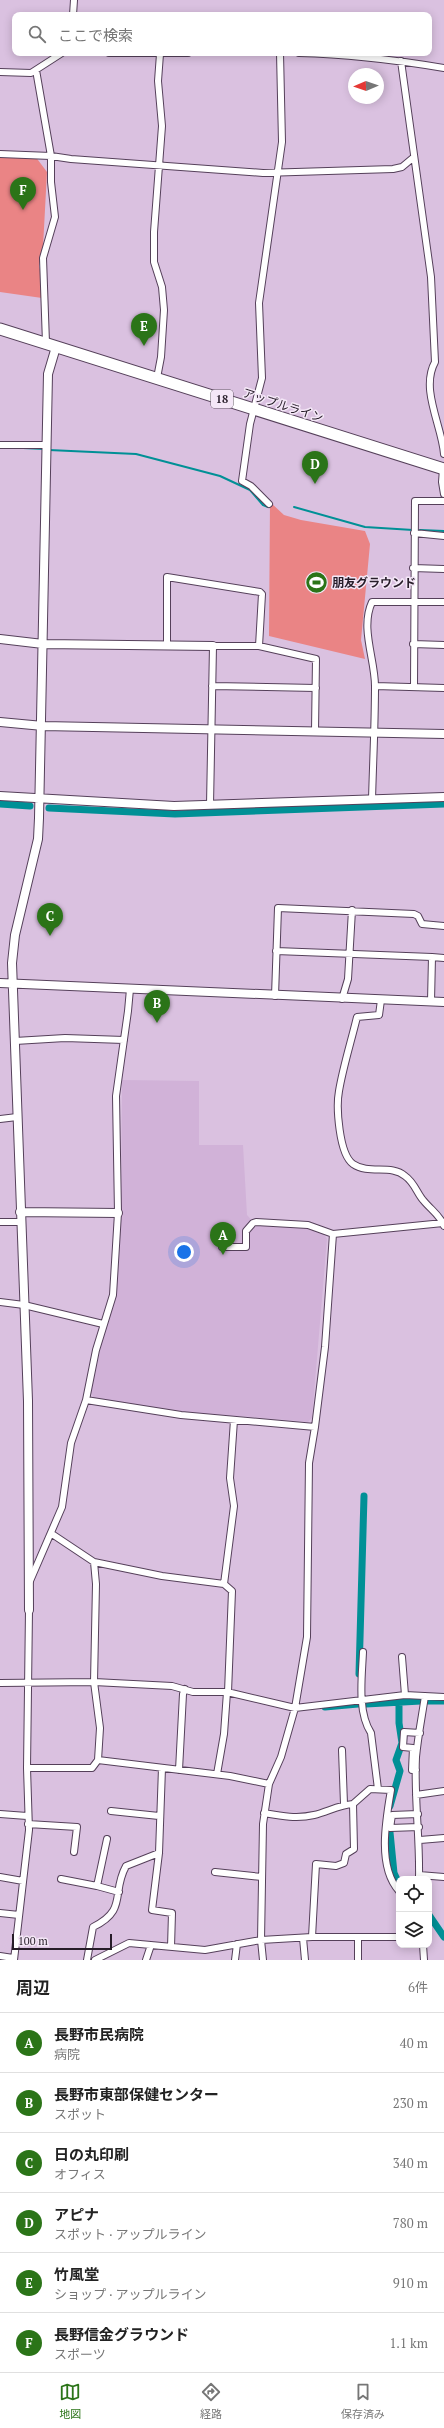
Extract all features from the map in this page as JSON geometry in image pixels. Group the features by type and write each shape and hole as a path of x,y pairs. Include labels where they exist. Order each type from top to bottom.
{"highway":[{"name":"アップルライン","path":"0,328 443,469"}],"street":[{"path":"73,12 74,0"},
{"path":"0,72 31,73 57,56"},
{"path":"156,378 161,357 164,310 162,286 154,262 158,165 162,126 158,81 160,56"},
{"path":"269,504 251,486 242,481 250,424 255,410 262,378 259,303 282,142 280,56"},
{"path":"337,56 400,61 444,68"},
{"path":"400,61 431,277 435,362 430,372 431,390 444,454"},
{"path":"0,1956 13,1959 23,1881 28,1824 28,1401 20,1222 12,963 15,935 38,839 43,726 46,445 48,374 51,345 43,258 55,216 51,182 51,156 36,70"},
{"path":"0,154 51,156 72,160 158,165 220,171 278,172 295,174 393,169 402,167 414,157"},
{"path":"0,445 46,445"},
{"path":"443,469 442,482 444,494"},
{"path":"414,687 413,601 416,501 444,501"},
{"path":"414,534 444,536"},
{"path":"414,568 444,569"},
{"path":"167,645 167,577 260,592 262,594 259,646"},
{"path":"372,800 375,686 374,664 368,634 370,607 372,602 444,602"},
{"path":"0,639 43,644 259,646 316,659 315,731"},
{"path":"414,644 444,645"},
{"path":"210,805 213,646"},
{"path":"212,686 316,688"},
{"path":"375,686 444,688"},
{"path":"0,722 43,726 444,734"},
{"path":"0,796 174,806 444,797"},
{"path":"275,996 278,908 352,910 414,914 418,916 422,924 444,926"},
{"path":"342,999 348,979 352,910"},
{"path":"276,951 444,958"},
{"path":"431,1001 432,958"},
{"path":"0,983 342,999 444,1002"},
{"path":"29,1582 52,1534 62,1507 71,1443 86,1400 103,1324 113,1296 118,1213 116,1096 130,989"},
{"path":"381,1000 379,1015 357,1017 338,1092 340,1138 343,1150 352,1164 363,1169 397,1171 405,1176 443,1225"},
{"path":"15,1041 65,1038 124,1040"},
{"path":"0,1119 17,1117"},
{"path":"20,1212 118,1213"},
{"path":"0,1222 20,1222"},
{"path":"222,1247 246,1247 246,1231 253,1223 256,1222 308,1226 333,1234 443,1225"},
{"path":"263,1960 261,1940 264,1813 268,1784 281,1757 295,1708 307,1638 309,1463 325,1347 333,1234"},
{"path":"0,1302 24,1305 103,1324"},
{"path":"86,1400 180,1415 315,1427"},
{"path":"224,1584 234,1506 230,1478 234,1420"},
{"path":"52,1534 94,1562 162,1576 224,1584 232,1591 224,1734 217,1774"},
{"path":"27,1768 92,1768 98,1760 100,1728 94,1682 96,1584 94,1562"},
{"path":"363,1652 362,1700 367,1727 371,1733 378,1789"},
{"path":"402,1658 405,1695"},
{"path":"0,1683 94,1682 172,1686 193,1692 227,1692 295,1708 306,1705 405,1695 444,1697"},
{"path":"179,1770 183,1694 186,1689"},
{"path":"419,1876 420,1840 416,1795 416,1770 425,1696"},
{"path":"416,1770 412,1770 413,1748 403,1747 404,1732 420,1733"},
{"path":"342,1750 344,1804"},
{"path":"98,1760 217,1774 268,1784"},
{"path":"162,1768 159,1816 159,1853 152,1910 172,1913 171,1947"},
{"path":"264,1813 290,1817 314,1815 344,1804 353,1804 370,1789 391,1790 384,1828 389,1878 396,1887"},
{"path":"416,1795 444,1791"},
{"path":"312,1937 316,1864 340,1865 344,1863 346,1854 354,1849 353,1804"},
{"path":"111,1811 159,1816"},
{"path":"0,1814 28,1816"},
{"path":"418,1814 392,1815 390,1828 419,1827"},
{"path":"28,1824 77,1828 74,1852"},
{"path":"420,1840 444,1838"},
{"path":"97,1886 108,1839"},
{"path":"87,1960 93,1927 105,1922 113,1913 126,1866 159,1853"},
{"path":"215,1872 262,1877"},
{"path":"0,1877 23,1881"},
{"path":"432,1877 444,1877"},
{"path":"61,1879 119,1892"},
{"path":"0,1913 19,1915"},
{"path":"358,1936 358,1960"},
{"path":"95,1960 129,1943 205,1950 261,1940 312,1937 396,1937"},
{"path":"303,1938 305,1960"},
{"path":"235,1960 237,1944"},
{"path":"146,1960 151,1945"},
{"path":"424,1948 424,1960"}],"shaded area":[{"path":"0,155 35,156 47,172 43,247 39,266 44,285 42,298 0,292"},
{"name":"朋友グラウンド","path":"270,502 284,515 301,520 365,531 370,544 361,640 365,659 269,636"},
{"path":"122,1080 199,1081 199,1145 243,1145 247,1215 256,1225 310,1228 323,1233 327,1239 312,1418 308,1422 240,1416 213,1416 94,1398 91,1393 105,1328 113,1307 118,1271 121,1226"}],"waterway":[{"path":"23,448 45,449"},
{"path":"49,450 136,454 220,476 250,490 263,505 268,507"},
{"path":"294,507 365,527 413,530"},
{"path":"420,530 444,531"},
{"path":"0,804 30,806"},
{"path":"49,808 175,814 444,804"},
{"path":"359,1674 364,1496"},
{"path":"390,1806 400,1771 396,1760 402,1743 399,1723 399,1701"},
{"path":"366,1704 421,1701"},
{"path":"428,1701 444,1701"},
{"path":"325,1707 358,1704"},
{"path":"389,1822 394,1873 396,1877"},
{"path":"432,1919 444,1937"}],"place":[{"name":"長野信金グラウンド","path":"23,210"},
{"name":"竹風堂","path":"144,346"},
{"name":"アピナ","path":"315,484"},
{"name":"朋友グラウンド","path":"317,582"},
{"name":"日の丸印刷","path":"50,936"},
{"name":"長野市東部保健センター","path":"157,1023"},
{"name":"長野市民病院","path":"223,1255"}]}
